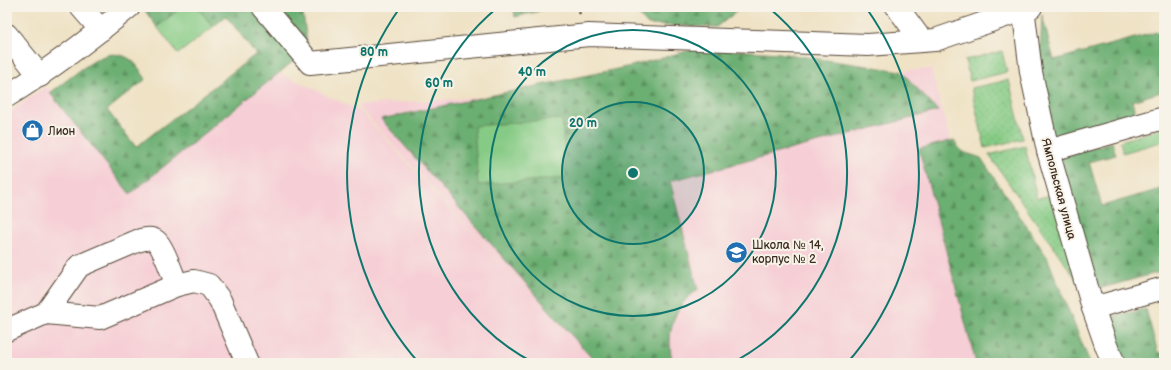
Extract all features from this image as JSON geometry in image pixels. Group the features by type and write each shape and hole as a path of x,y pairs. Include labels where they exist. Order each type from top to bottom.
{"street":[{"path":"81,7 101,30"},
{"path":"7,96 40,76 129,7"},
{"path":"263,7 310,63 589,35 868,45 922,41 935,40 1026,8"},
{"path":"897,7 922,41"},
{"name":"Ямпольская улица","path":"1026,8 1031,72 1048,151 1093,308 1114,363"},
{"path":"7,35 40,76"},
{"path":"1048,151 1164,118"},
{"path":"46,313 79,266 137,241 148,238 156,241 162,250 177,285"},
{"path":"7,330 46,313 100,318 177,285 194,281 209,285 220,300 247,363"},
{"path":"1093,308 1164,288"}],"shaded area":[{"path":"263,65 360,111 562,331 357,105 931,69 1011,363 7,363 7,114 44,87 71,100 127,170"}],"green space":[{"path":"182,7 157,27 143,8"},
{"path":"182,7 197,7 213,27 178,54 157,27"},
{"path":"197,7 252,7 295,60 130,194 50,93 84,68 104,56 113,54 131,60 146,79 107,110 136,147 256,54 226,16 213,27"},
{"path":"274,7 302,7 308,49"},
{"path":"514,7 549,7 515,17"},
{"path":"642,7 742,7 717,27 648,25 636,12"},
{"path":"1042,15 1054,60 1164,30 1164,91 1132,101 1137,120 1054,145 1042,83 1040,54"},
{"path":"699,48 779,53 901,71 938,111 670,181 698,290 689,296 682,304 673,322 670,342 673,363 596,363 381,119 631,66"},
{"path":"1002,51 1007,72 970,81 965,60"},
{"path":"1009,80 1023,139 985,148 971,88"},
{"path":"562,119 566,178 478,185 474,126"},
{"path":"1164,128 1164,141 1123,153 1120,141"},
{"path":"954,140 963,151 981,158 1047,257 1090,363 976,363 919,149"},
{"path":"1112,142 1116,155 1089,162 1102,206 1164,188 1164,271 1098,289 1058,158"},
{"path":"1025,146 1037,198 1056,194 1085,292 989,155"},
{"path":"1146,309 1158,353 1164,352 1164,363 1119,363 1108,317"}],"place":[{"name":"Лион","path":"32,131"},
{"name":"Школа № 14, корпус № 2","path":"736,252"}]}
